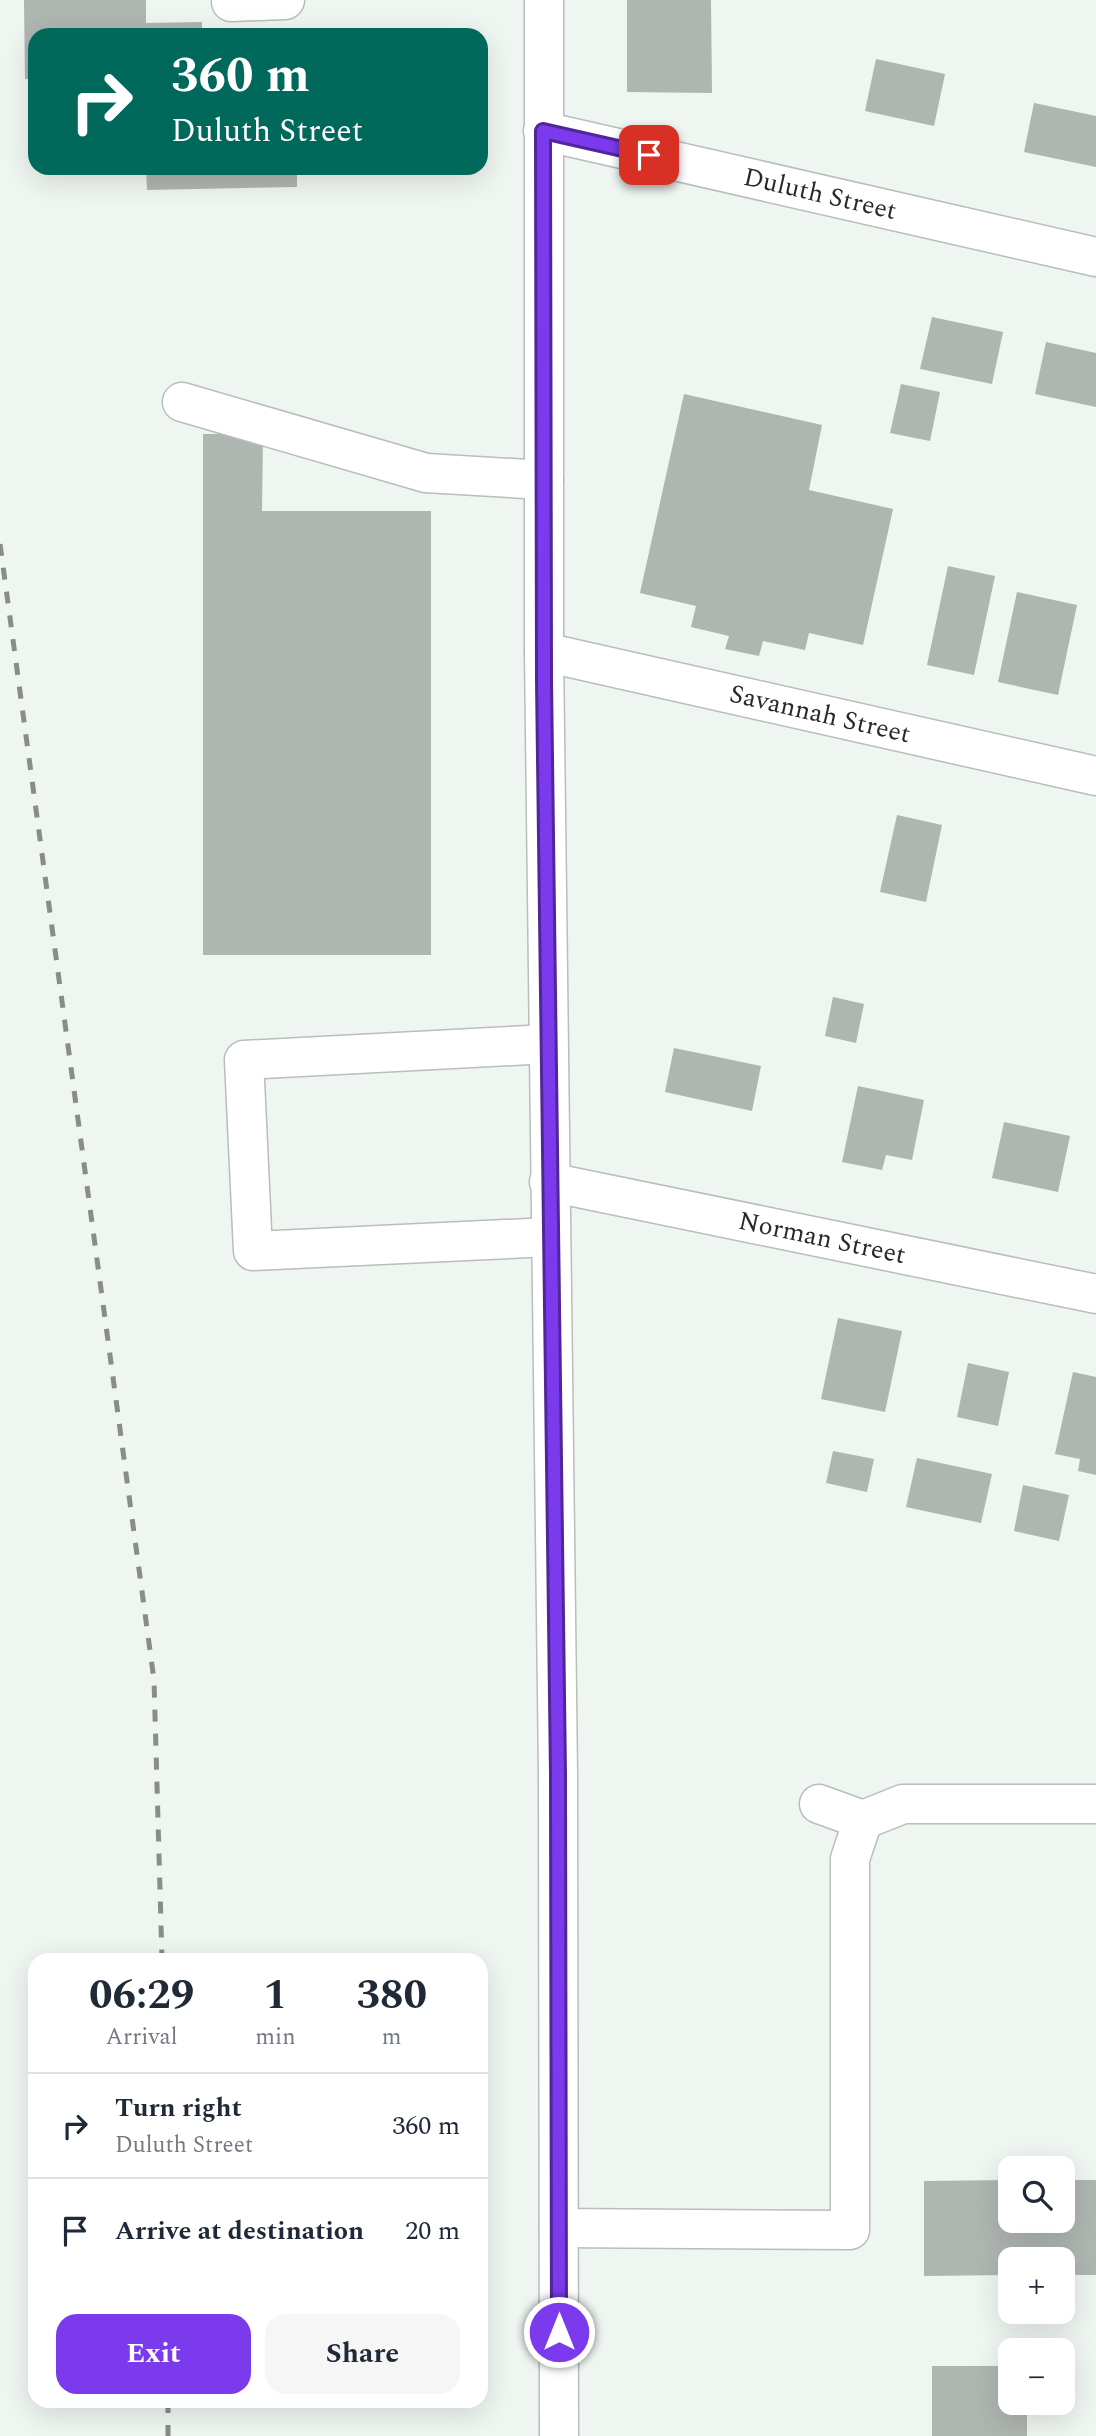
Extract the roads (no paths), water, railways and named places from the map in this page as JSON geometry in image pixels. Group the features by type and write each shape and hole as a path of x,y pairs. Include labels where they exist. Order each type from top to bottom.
{"street":[{"path":"231,2 285,0"},
{"path":"544,0 544,652 558,1774 559,2436"},
{"name":"Duluth Street","path":"543,131 1096,257"},
{"path":"182,402 426,473 544,480"},
{"name":"Savannah Street","path":"544,652 1096,776"},
{"path":"548,1044 244,1060 253,1251 550,1237"},
{"name":"Norman Street","path":"549,1182 1096,1294"},
{"path":"819,1804 863,1820 903,1804 1096,1804"},
{"path":"559,2228 850,2230 850,1859 863,1820"}],"railway":[{"path":"0,544 154,1680 162,1953"},
{"path":"168,2408 168,2436"}]}
